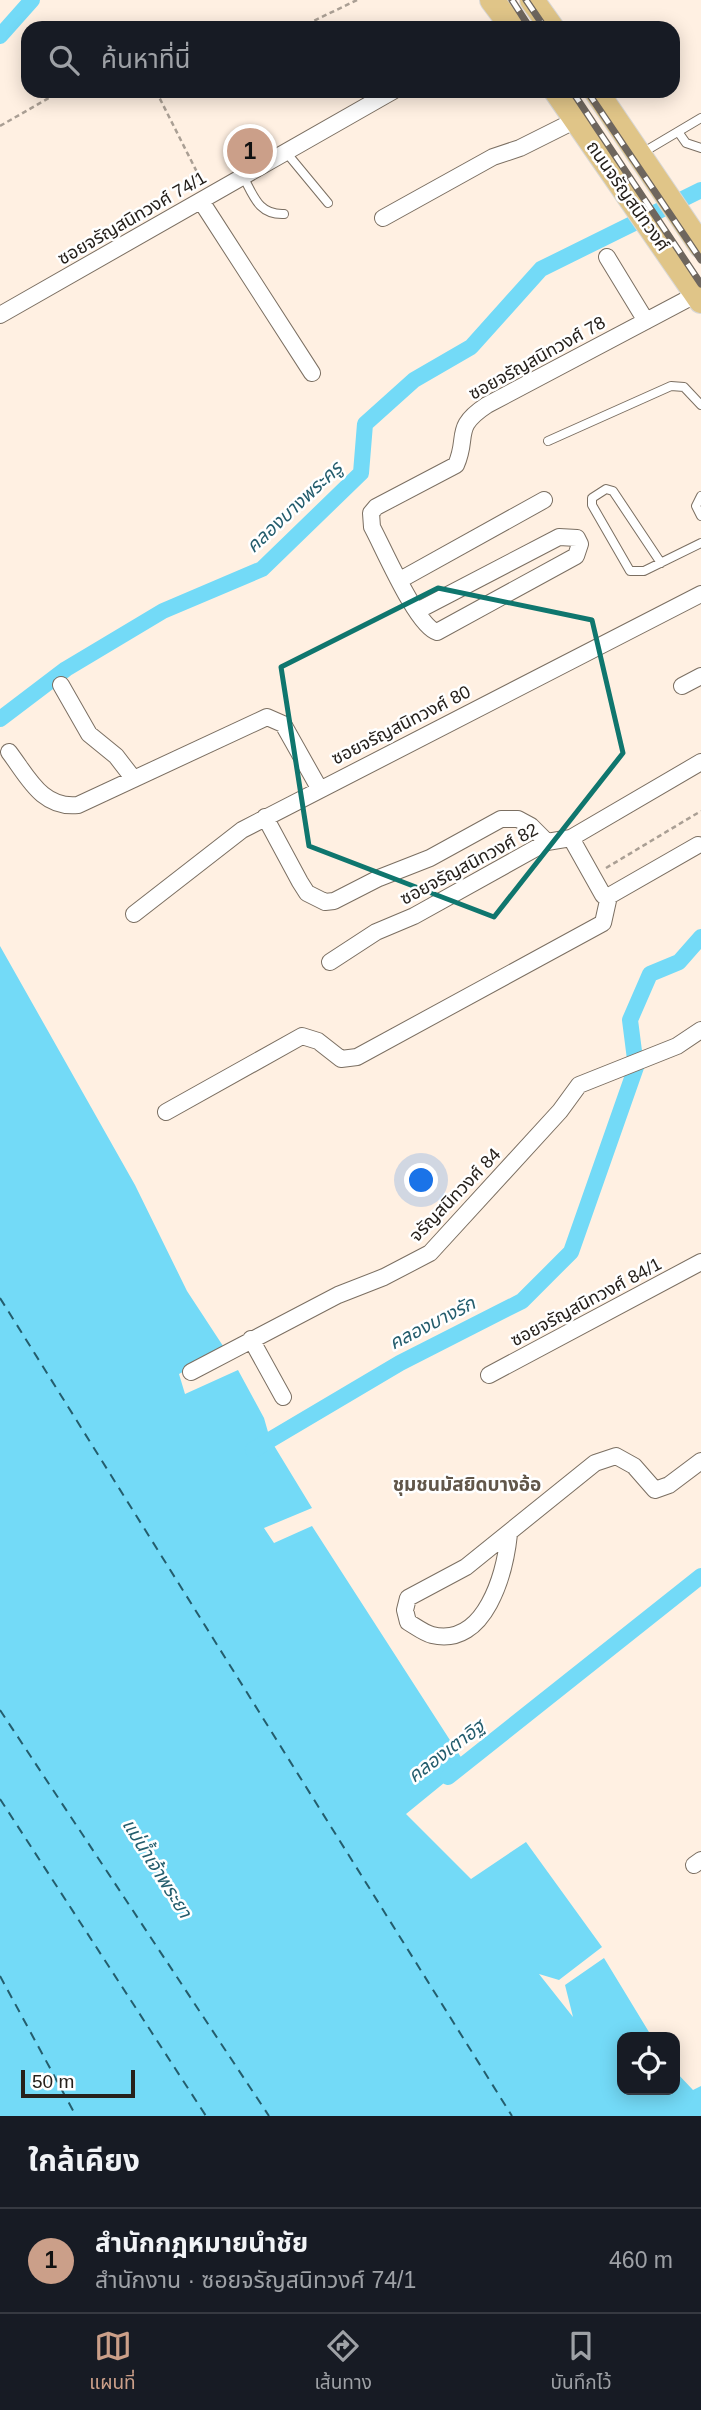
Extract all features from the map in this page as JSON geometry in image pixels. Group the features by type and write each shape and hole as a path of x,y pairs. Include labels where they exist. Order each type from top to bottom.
{"main road":[{"path":"492,0 508,21"},
{"path":"532,0 547,21"},
{"name":"ถนนจรัญสนิทวงศ์","path":"560,98 699,298"},
{"name":"ถนนจรัญสนิทวงศ์","path":"601,98 701,246"}],"street":[{"name":"ซอยจรัญสนิทวงศ์ 74/1","path":"0,315 380,98"},
{"path":"383,218 493,157 520,148 574,121"},
{"path":"205,198 312,373"},
{"path":"607,257 646,321"},
{"name":"ซอยจรัญสนิทวงศ์ 78","path":"417,611 559,537 577,538 580,544 576,556 441,631 428,628 417,611 372,527 371,513 376,507 456,465 460,439 471,416 646,321 699,298"},
{"path":"400,580 544,500"},
{"name":"ซอยจรัญสนิทวงศ์ 80","path":"134,914 229,839 265,817 701,594"},
{"path":"682,686 701,676"},
{"path":"61,685 89,734 116,756 133,778"},
{"path":"9,752 41,795 57,805 78,805 267,717 283,724 319,788"},
{"name":"ซอยจรัญสนิทวงศ์ 82","path":"330,962 376,932 414,916 547,842 572,838 701,762"},
{"path":"265,817 307,893 325,902 334,901 379,878 430,858 501,819 518,819 531,826 547,842"},
{"path":"572,838 597,887 603,895 609,896 698,845"},
{"path":"166,1112 302,1036 318,1041 341,1059 358,1057 603,923 609,896"},
{"name":"จรัญสนิทวงศ์ 84","path":"191,1372 251,1339 430,1252 560,1111 579,1085 677,1046 701,1030"},
{"name":"ซอยจรัญสนิทวงศ์ 84/1","path":"489,1375 701,1262"},
{"path":"251,1339 283,1397"},
{"path":"509,1534 506,1564 492,1601 473,1625 450,1636 431,1635 408,1622 405,1610 408,1598 466,1567 595,1463 616,1456 634,1466 655,1490 669,1485 701,1461"}],"lane":[{"path":"640,154 701,118"},
{"path":"679,133 686,143 701,148"},
{"path":"285,151 328,203"},
{"path":"243,176 262,210 269,215 285,214"},
{"path":"548,441 671,386 684,387 701,405"},
{"path":"661,563 613,491 606,489 592,498 592,505 630,570 644,571 661,563 701,543"},
{"path":"701,496 696,506 701,516"}],"path":[{"path":"314,21 357,0"},
{"path":"0,127 49,98"},
{"path":"160,98 205,198"},
{"path":"606,868 701,811"}],"highlighted area":[{"path":"438,588 592,620 623,753 494,917 309,846 281,667"}],"water":[{"name":"แม่น้ำเจ้าพระยา","path":"0,946 135,1185 187,1291 225,1349 179,1374 185,1394 238,1370 264,1418 270,1439 312,1508 264,1528 274,1543 312,1526 466,1765 406,1814 471,1879 526,1842 602,1947 559,1980 539,1974 573,2017 565,1985 604,1958 649,2032 617,2032 617,2095 680,2095 680,2076 693,2090 701,2086 701,2116 0,2116"}],"waterway":[{"path":"0,36 32,0"},
{"name":"คลองบางพระครู","path":"0,719 66,669 163,611 262,569 361,473 365,424 414,380 471,347 541,269 701,190"},
{"name":"คลองบางรัก","path":"253,1450 400,1363 522,1301 571,1252 636,1067 630,1020 650,974 679,962 701,937"},
{"name":"คลองเตาอิฐ","path":"448,1777 701,1576"}],"ferry route":[{"path":"0,1298 512,2116"},
{"path":"0,1710 269,2116"},
{"path":"0,1799 206,2116"},
{"path":"0,1976 76,2116"}],"railway":[{"path":"512,0 526,21"},
{"path":"526,0 540,21"},
{"path":"577,98 701,284"},
{"path":"592,98 701,260"}],"place":[{"name":"สำนักกฎหมายนำชัย","path":"250,151"}],"district":[{"name":"ชุมชนมัสยิดบางอ้อ","path":"467,1484"}]}
